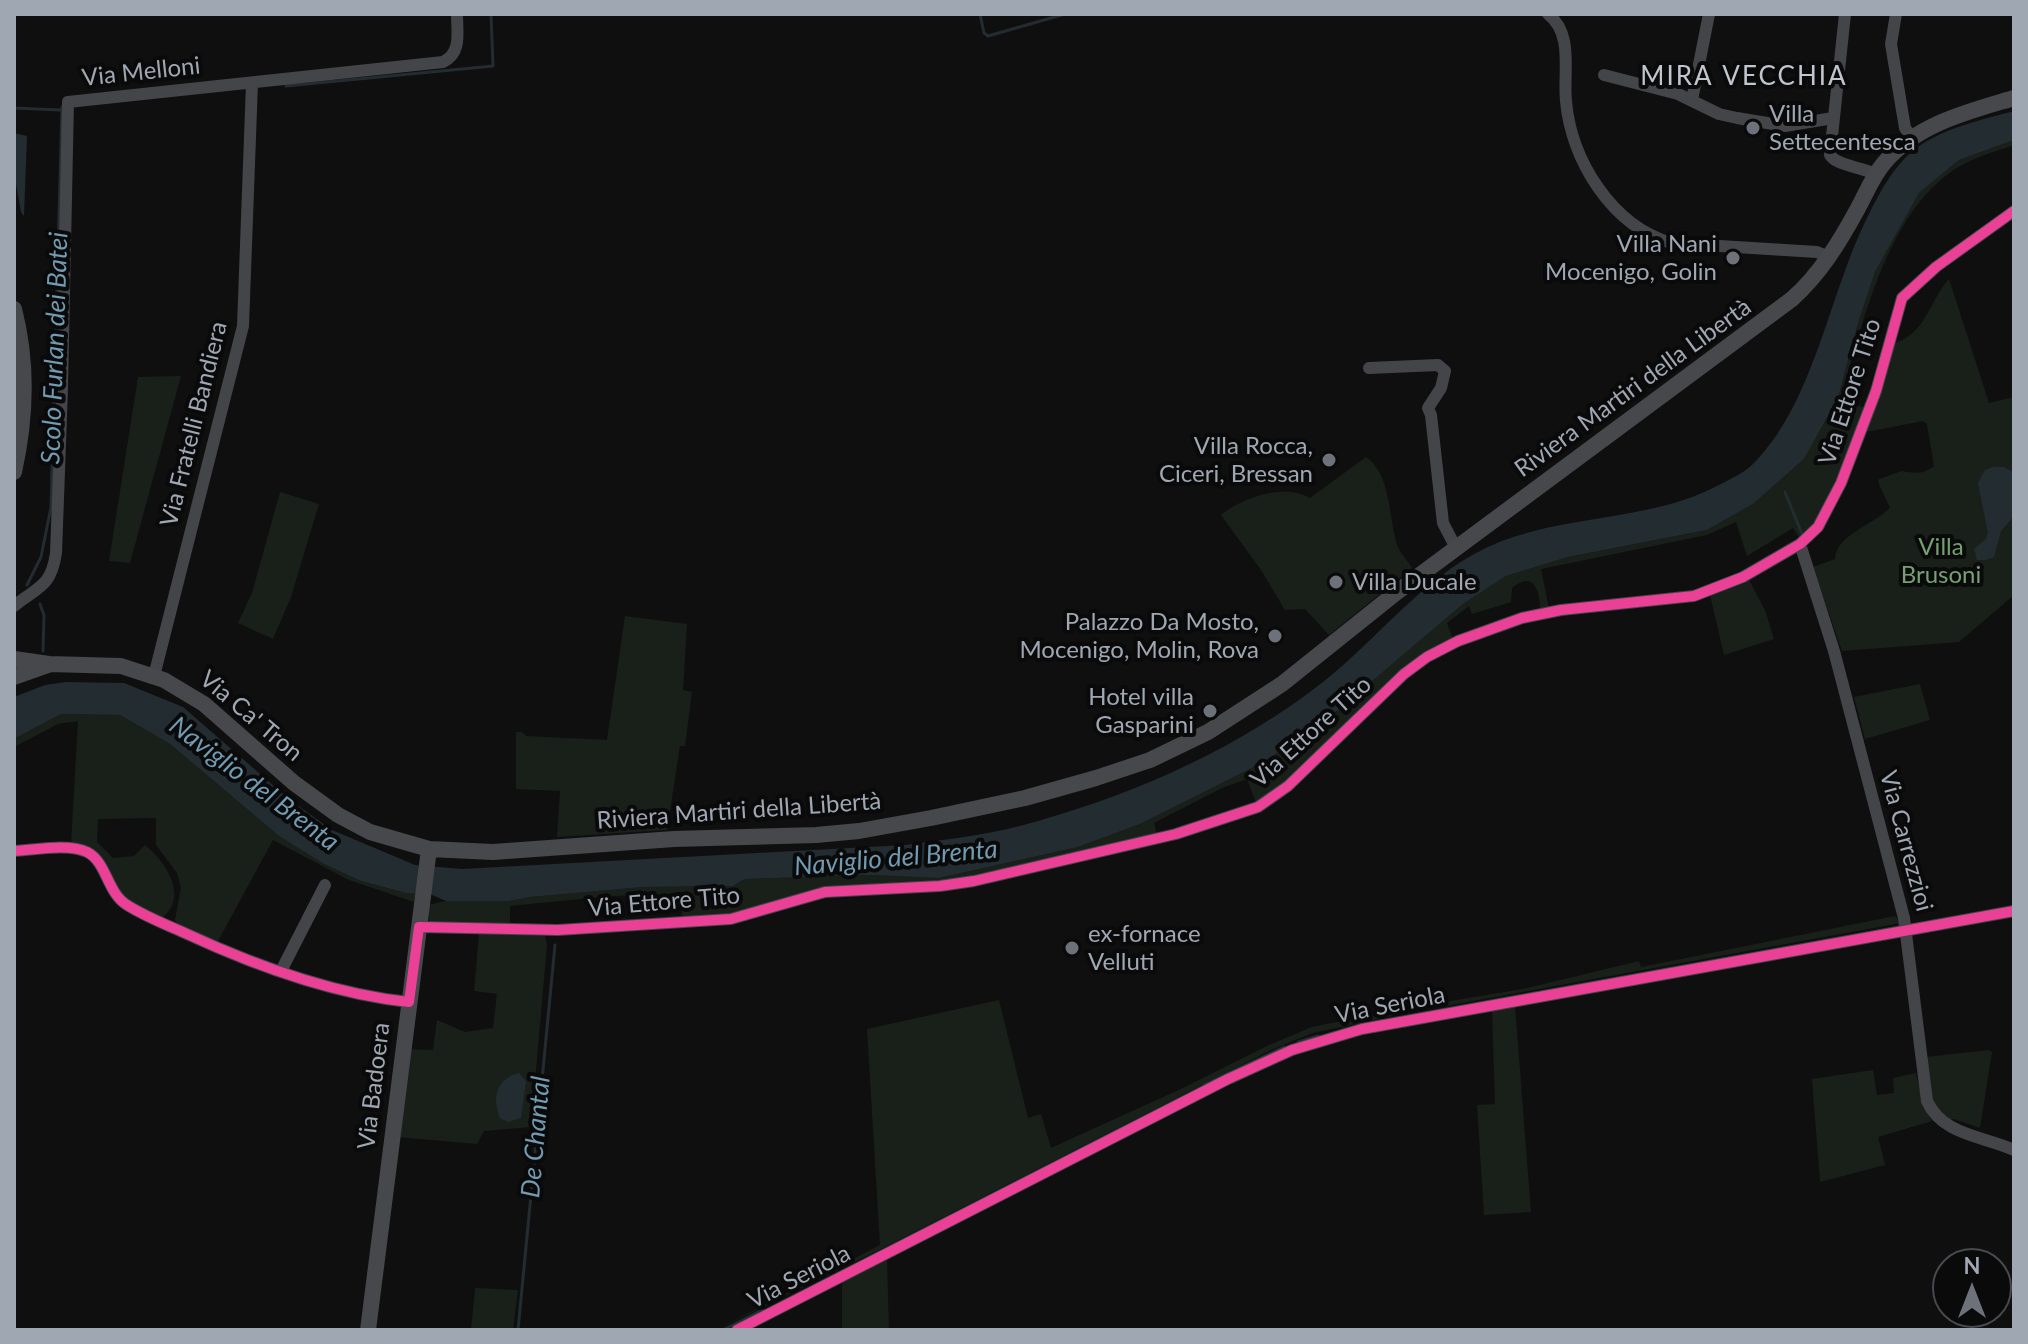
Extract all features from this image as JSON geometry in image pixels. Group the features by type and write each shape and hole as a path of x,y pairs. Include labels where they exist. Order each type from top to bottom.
{"main road":[{"name":"Riviera Martiri della Libertà","path":"428,857 674,839 839,833 931,818 1068,787 1150,760 1208,732 1282,684 1456,548 1778,311 1806,287 1829,257 1875,174 1912,138 1961,114 2014,98"},
{"path":"14,309 21,345 24,394 14,472"},
{"path":"14,652 22,660"},
{"name":"Via Ca' Tron","path":"22,660 49,664 105,664 154,676 204,704 294,783 338,815 428,857"},
{"path":"14,677 49,664"},
{"name":"Via Badoera","path":"368,1330 428,857"}],"street":[{"path":"252,83 443,62 453,56 457,47 457,14"},
{"path":"1548,14 1562,30 1566,102 1581,159 1599,188 1626,217 1652,236 1671,243 1817,252 1829,257"},
{"path":"1692,100 1709,14"},
{"path":"1845,14 1831,159 1875,174"},
{"path":"1896,14 1891,44 1905,128 1912,138"},
{"path":"1604,75 1692,100 1728,116 1785,126 1833,118"},
{"name":"Via Melloni","path":"17,602 46,584 56,553 68,102 252,83"},
{"name":"Via Fratelli Bandiera","path":"154,676 243,326 252,83"},
{"name":"Via Ettore Tito","path":"419,927 558,930 731,919 825,892 940,886 974,881 1176,834 1258,807 1288,786 1404,674 1458,641 1522,618 1561,610 1694,596 1743,577 1800,544 1818,527 1841,483 1876,391 1902,298 1936,267 2014,211"},
{"path":"1369,368 1443,367 1445,377 1428,408 1443,523 1456,548"},
{"name":"Via Carrezzioi","path":"1800,544 1834,651 1906,927 1923,1084 1931,1110 1944,1124 2014,1150"},
{"path":"14,851 69,849 88,853 99,865 113,892 127,905 229,953 376,998 409,1002"},
{"path":"281,971 325,885"},
{"name":"Via Seriola","path":"737,1330 1228,1079 1292,1050 1334,1036 1906,927 2014,911"}],"green space":[{"path":"2014,140 2014,145 1962,165 1936,184 1915,208 1897,237 1869,302 1841,398 1867,409 1818,520 1800,539 1793,528 1747,556 1736,522 1707,535 1541,569 1549,609 1540,609 1537,589 1525,581 1512,588 1511,602 1472,614 1469,606 1447,623 1453,639 1296,775 1256,803 1247,779 1222,788 1154,823 1157,835 966,878 900,884 733,914 682,919 681,894 611,896 510,906 510,926 429,922 428,905 446,901 509,901 643,887 733,886 745,879 870,875 939,878 1078,847 1140,824 1260,764 1318,727 1463,604 1506,576 1568,557 1707,530 1753,504 1804,459 1838,398 1875,272 1919,193 1959,160"},
{"name":"Villa Brusoni","path":"1949,279 1989,403 2014,397 2014,595 1959,642 1842,651 1813,567 1835,559 1848,537 1890,508 1879,479 1902,471 1922,472 1934,466 1927,424 1923,421 1866,432 1891,344 1912,334"},
{"path":"181,376 130,563 109,561 138,377"},
{"path":"1366,457 1381,475 1398,547 1412,568 1329,635 1305,609 1285,610 1261,570 1221,515 1264,494 1289,492 1310,498"},
{"path":"280,492 319,504 291,597 273,639 238,623 252,593"},
{"path":"1749,580 1765,610 1774,639 1724,655 1710,595"},
{"path":"625,616 687,624 683,690 692,692 685,746 680,746 667,830 557,837 560,791 516,789 516,732 526,736 607,740"},
{"path":"1920,684 1930,720 1865,739 1854,697"},
{"path":"61,714 120,715 170,744 279,836 324,864 361,881 406,893 416,892 414,902 349,880 273,840 218,941 178,925 175,920 181,888 177,873 156,845 156,818 98,819 97,842 113,858 134,856 145,845 160,860 171,879 174,899 171,909 163,917 135,905 119,892 107,870 71,845 78,721 58,724 14,747 14,739"},
{"path":"1895,916 1901,923 1396,1015 1313,1033 1271,1050 716,1330 880,1245 867,1029 999,1000 1028,1118 1041,1114 1051,1148 1312,1027 1523,989 1639,961 1641,967"},
{"path":"479,933 545,936 547,945 531,1127 484,1131 477,1144 397,1137 407,1049 433,1050 437,1020 465,1032 493,1028 497,994 474,991"},
{"path":"1515,1007 1531,1212 1484,1215 1477,1105 1495,1104 1492,1009"},
{"path":"1992,1052 1980,1128 1954,1119 1948,1120 1933,1105 1926,1057"},
{"path":"1873,1070 1877,1095 1894,1093 1893,1078 1916,1073 1922,1100 1932,1121 1878,1137 1885,1165 1820,1182 1812,1079"},
{"path":"887,1260 889,1330 842,1330 842,1282"},
{"path":"475,1288 518,1290 513,1330 471,1330"}],"water":[{"name":"Naviglio del Brenta","path":"2014,111 2014,140 1959,160 1919,193 1875,272 1838,398 1804,459 1753,504 1707,530 1568,557 1506,576 1463,604 1318,727 1260,764 1140,824 1078,847 939,878 870,875 745,879 733,886 643,887 509,901 446,901 430,894 406,893 361,881 324,864 279,836 170,744 120,715 61,714 14,739 14,697 45,685 66,682 124,683 183,707 290,800 332,830 415,865 462,869 905,845 972,836 1038,821 1151,781 1258,727 1344,665 1422,591 1488,547 1545,528 1663,506 1719,485 1750,467 1772,442 1790,413 1818,349 1853,249 1893,172 1915,149 1938,135"},
{"path":"14,133 27,136 24,216 14,173"},
{"path":"1993,467 2014,472 2014,516 2001,531 1994,557 1977,560 1974,549 1986,539 1988,533 1978,483 1985,470"},
{"path":"519,1073 526,1081 521,1118 508,1122 500,1118 496,1097 505,1080"}],"waterway":[{"name":"Scolo Furlan dei Batei","path":"286,86 493,66 491,14"},
{"path":"980,14 984,33 988,36 1065,14"},
{"name":"Scolo Furlan dei Batei","path":"27,585 41,557 51,507 62,107"},
{"path":"14,108 60,110"},
{"path":"1785,492 1802,534"},
{"name":"Scolo Furlan dei Batei","path":"40,604 44,615 43,651"},
{"name":"De Chantal","path":"518,1330 555,945"},
{"path":"1298,1042 1318,1036"},
{"path":"1204,1085 1284,1047"},
{"path":"723,1330 762,1310"}],"cycle path":[{"path":"14,851 61,847 87,852 99,863 120,900 157,921 295,977 352,992 409,1002 419,927 558,930 731,919 825,892 940,886 974,881 1176,834 1258,807 1288,786 1404,674 1427,657 1458,641 1522,618 1561,610 1694,596 1743,577 1800,544 1818,527 1841,483 1876,391 1902,298 1936,267 2014,211"},
{"path":"737,1330 1228,1079 1292,1050 1362,1029 2014,911"}],"place":[{"name":"Villa Settecentesca","path":"1753,128"},
{"name":"Villa Nani Mocenigo, Golin","path":"1733,258"},
{"name":"Villa Rocca, Ciceri, Bressan","path":"1329,460"},
{"name":"Villa Ducale","path":"1336,582"},
{"name":"Palazzo Da Mosto, Mocenigo, Molin, Rova","path":"1275,636"},
{"name":"Hotel villa Gasparini","path":"1210,711"},
{"name":"ex-fornace Velluti","path":"1072,948"}],"district":[{"name":"MIRA VECCHIA","path":"1744,77"}]}
